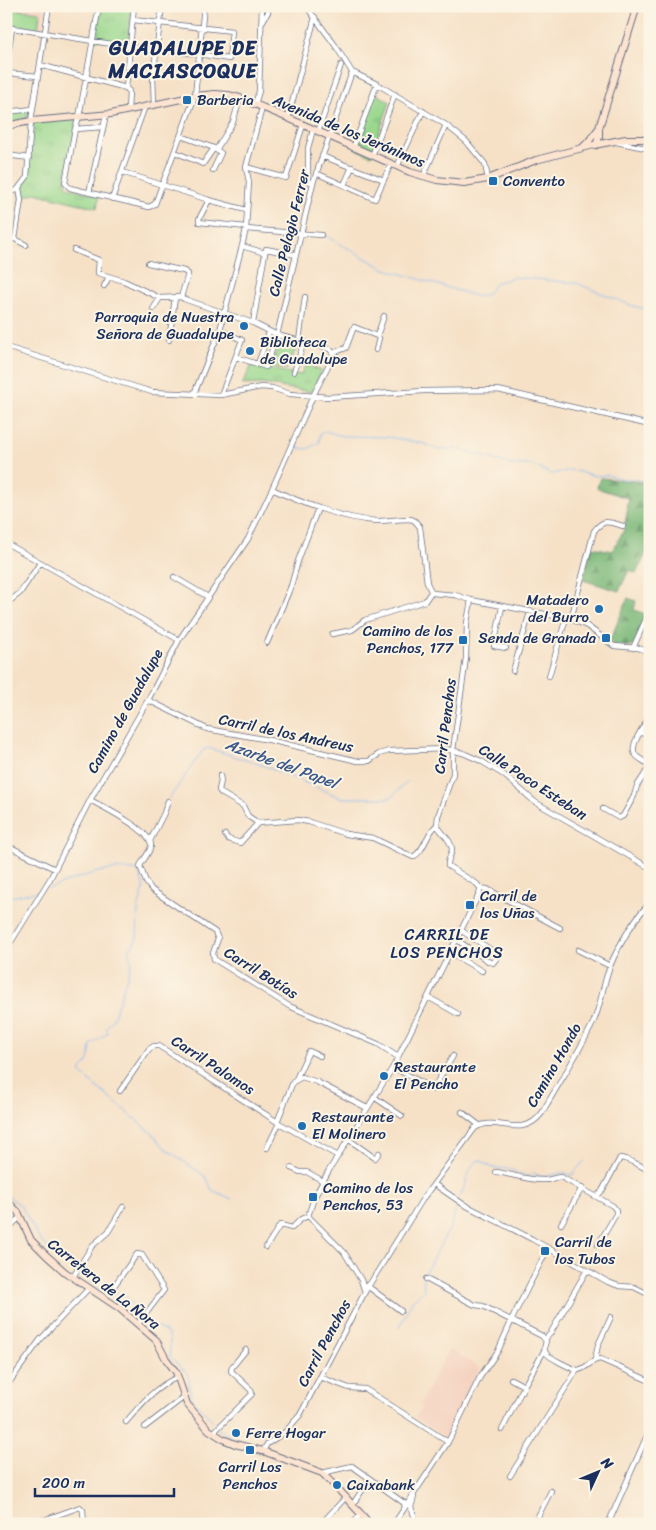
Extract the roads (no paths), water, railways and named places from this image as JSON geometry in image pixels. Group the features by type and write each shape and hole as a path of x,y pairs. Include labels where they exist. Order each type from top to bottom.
{"main road":[{"path":"596,145 637,6"},
{"name":"Avenida de los Jerónimos","path":"6,126 32,121 106,115 195,96 215,94 240,98 423,177 464,183 488,179 536,160 596,145 626,139 650,139"},
{"path":"581,149 599,130"},
{"path":"599,130 605,140 612,142"},
{"path":"592,137 592,141 596,145"},
{"name":"Carretera de La Ñora","path":"6,1200 18,1212 31,1240 56,1264 75,1274 89,1288 141,1320 156,1340 178,1377 184,1397 191,1410 234,1444 262,1451 322,1473 370,1524"}],"street":[{"path":"6,194 19,188 27,177 33,109 49,6"},
{"path":"99,6 94,41 65,183 70,188 149,207 155,204 195,96 204,6"},
{"path":"128,111 129,91 126,88 134,6"},
{"path":"154,105 154,77 162,6"},
{"path":"255,104 259,92 262,6"},
{"path":"262,21 268,12 269,6"},
{"path":"306,6 352,72 395,94 446,125 466,141 485,164 488,179"},
{"path":"288,118 315,17"},
{"path":"6,68 9,27 130,47 229,59 232,31 133,20"},
{"path":"40,65 126,88"},
{"path":"313,182 308,181 308,148 341,65"},
{"path":"6,72 38,76"},
{"name":"Calle Pelagio Ferrer","path":"258,364 266,366 277,335 313,182 352,72"},
{"path":"353,148 377,84"},
{"path":"372,156 395,94"},
{"path":"175,152 203,164 232,122 240,98"},
{"path":"112,198 145,106"},
{"path":"194,394 220,330 242,246 246,228 248,182 246,168 262,108"},
{"path":"6,112 33,109"},
{"path":"316,173 375,198 423,110"},
{"path":"89,192 106,115"},
{"path":"246,168 286,178 303,124"},
{"path":"423,177 446,125"},
{"path":"75,130 103,127"},
{"path":"181,136 221,153 213,170"},
{"path":"612,142 650,149"},
{"path":"6,155 29,158"},
{"path":"322,156 384,180"},
{"path":"344,185 352,167"},
{"path":"122,172 246,210"},
{"path":"15,239 21,200 19,188"},
{"path":"209,200 199,222 321,235"},
{"path":"6,239 15,239 26,245"},
{"path":"242,246 265,253"},
{"path":"253,323 266,249 296,255"},
{"path":"74,250 99,260 98,273 124,281 160,298 178,298 253,323 277,335 330,349 333,353 346,348 354,327 380,338 376,350"},
{"path":"148,263 184,271 188,274 178,298 169,340"},
{"path":"104,286 109,277"},
{"path":"294,372 302,341 306,297"},
{"path":"153,309 160,298"},
{"path":"377,336 384,316"},
{"path":"220,330 242,340 221,395"},
{"path":"236,357 258,364 269,332"},
{"path":"6,347 152,392 221,395 260,387 272,388 290,394 328,397 424,391 498,390 650,425"},
{"name":"Camino de Guadalupe","path":"6,950 55,869 90,800 148,700 179,640 248,539 333,353"},
{"path":"272,489 292,499 318,508 366,520 411,519 415,521 420,527 427,583 431,592"},
{"path":"267,643 291,586 298,561 318,508"},
{"path":"550,676 594,531 604,522 623,526"},
{"path":"6,543 40,564 179,640"},
{"path":"6,604 20,593 40,564"},
{"path":"174,576 208,597"},
{"path":"431,592 455,595 502,607 568,619 587,626 614,646 650,652"},
{"path":"332,634 352,630 365,620 424,601 431,592"},
{"name":"Carril Penchos","path":"258,823 298,820 346,834 373,838 413,856 418,854 437,825 438,816 452,779 453,750 466,658 467,623 471,600"},
{"path":"502,607 494,646 506,648"},
{"path":"633,648 650,610"},
{"path":"513,671 530,612"},
{"name":"Carril de los Andreus","path":"148,700 207,729 260,738 358,762 369,761 379,754 389,751 453,750"},
{"path":"603,808 619,818 623,816 634,796 637,786 648,769 649,765 635,755 633,751 634,744 650,716"},
{"path":"641,732 650,738"},
{"name":"Calle Paco Esteban","path":"453,750 471,756 490,766 504,775 535,802 650,868"},
{"path":"220,776 222,780 219,790 221,793 244,806 248,816 258,823 240,843 228,839 224,835"},
{"path":"90,800 131,822 150,841 168,801"},
{"path":"437,825 451,845 448,866 473,881 480,888 487,889 560,928"},
{"name":"Carril Botías","path":"150,841 151,846 140,866 148,886 215,932 218,939 212,953 214,959 289,1006 378,1044 398,1057"},
{"path":"6,846 55,869"},
{"path":"266,1247 280,1226 292,1228 308,1216 323,1181 393,1067 462,930 480,892 480,888"},
{"name":"Camino Hondo","path":"479,1125 525,1126 530,1125 538,1118 588,1033 596,1016 610,966 639,915 650,904"},
{"path":"457,940 488,962 493,963 496,961 499,955 462,930"},
{"path":"578,950 610,966"},
{"path":"450,953 482,971"},
{"path":"428,997 458,1014"},
{"name":"Carril Palomos","path":"120,1091 149,1049 159,1046 278,1123 338,1156"},
{"path":"267,1148 286,1098 309,1051 320,1056"},
{"path":"393,1067 434,1089 453,1056"},
{"path":"296,1079 304,1077 317,1082 367,1108"},
{"path":"374,1097 402,1116"},
{"path":"367,1287 434,1184 472,1130 479,1125 462,1112"},
{"path":"348,1140 375,1158 379,1153"},
{"path":"597,1196 602,1191 620,1158 650,1170"},
{"path":"291,1168 300,1172 307,1172 323,1181"},
{"path":"496,1172 529,1179 544,1180 561,1177 613,1206 616,1212 598,1245"},
{"path":"434,1184 463,1204 614,1285 634,1287 650,1295"},
{"path":"561,1224 582,1188"},
{"path":"75,1274 94,1243 108,1232 123,1207"},
{"path":"308,1216 340,1248 367,1287 401,1311"},
{"path":"6,1231 20,1217"},
{"path":"394,1524 448,1442 480,1377 498,1351 548,1248"},
{"path":"111,1290 137,1254 141,1254 164,1290 141,1320"},
{"path":"502,1430 544,1351 545,1339 587,1270"},
{"path":"426,1279 474,1306 483,1306 513,1320 545,1339"},
{"name":"Carril Penchos","path":"262,1451 267,1444 282,1434 294,1422 367,1287"},
{"path":"6,1387 40,1340 89,1288"},
{"path":"595,1360 598,1345 611,1317"},
{"path":"217,1430 252,1394 251,1390 232,1371 234,1364 246,1350"},
{"path":"544,1351 549,1356 576,1370"},
{"path":"510,1476 576,1370 595,1360 605,1361 650,1381"},
{"path":"126,1422 154,1391 178,1377"},
{"path":"320,1377 349,1388 365,1389 448,1442"},
{"path":"511,1379 524,1386"},
{"path":"145,1427 184,1397"},
{"path":"608,1524 650,1429"},
{"path":"322,1473 352,1466 404,1503 404,1509"},
{"path":"353,1504 370,1480"},
{"path":"534,1524 551,1491"},
{"path":"415,1494 411,1505 417,1524"},
{"path":"321,1524 346,1497"},
{"path":"404,1509 408,1507 412,1510"},
{"path":"32,1522 80,1508 83,1510 84,1524"},
{"path":"352,1524 362,1514"},
{"path":"236,1524 252,1524"}],"waterway":[{"path":"322,234 385,269 479,297 487,294 496,283 513,277 576,283 633,306 650,310"},
{"path":"294,447 307,449 319,443 320,434 326,431 342,436 388,437 425,444 438,450 455,448 513,465 531,465 552,474 571,470 596,476 607,475 623,479 646,480 650,483"},
{"name":"Azarbe del Papel","path":"169,799 203,750 208,748 265,766 342,798 390,798 408,781"},
{"path":"48,889 104,871 115,869 138,871 144,888 138,910 137,938 128,952 132,962 113,1019 106,1028 108,1033 91,1045 89,1061 81,1069 81,1074 152,1133 166,1149 206,1177 212,1190 232,1199"},
{"path":"6,898 39,891"},
{"path":"647,1092 650,1088"},
{"path":"458,1198 464,1188 469,1172 479,1160 493,1168 509,1169 529,1177 533,1173 542,1177 561,1173 572,1175 584,1161"},
{"path":"6,1194 21,1206 40,1240 75,1272"},
{"path":"400,1327 412,1301 424,1290 423,1276 452,1224 457,1204"},
{"path":"78,1274 97,1287 126,1296 142,1316"},
{"path":"144,1319 167,1333 170,1339 170,1357 189,1375 193,1399 216,1426"},
{"path":"218,1429 233,1438"}],"place":[{"name":"Barberia","path":"187,100"},
{"name":"Convento","path":"493,181"},
{"name":"Parroquia de Nuestra Señora de Guadalupe","path":"244,326"},
{"name":"Biblioteca de Guadalupe","path":"250,351"},
{"name":"Matadero del Burro","path":"599,609"},
{"name":"Senda de Granada","path":"606,638"},
{"name":"Camino de los Penchos, 177","path":"463,640"},
{"name":"Carril de los Uñas","path":"470,905"},
{"name":"Restaurante El Pencho","path":"384,1076"},
{"name":"Restaurante El Molinero","path":"302,1126"},
{"name":"Camino de los Penchos, 53","path":"313,1197"},
{"name":"Carril de los Tubos","path":"545,1251"},
{"name":"Ferre Hogar","path":"236,1433"},
{"name":"Carril Los Penchos","path":"250,1450"},
{"name":"Caixabank","path":"337,1485"}],"district":[{"name":"GUADALUPE DE MACIASCOQUE","path":"183,60"},
{"name":"CARRIL DE LOS PENCHOS","path":"447,943"}]}
